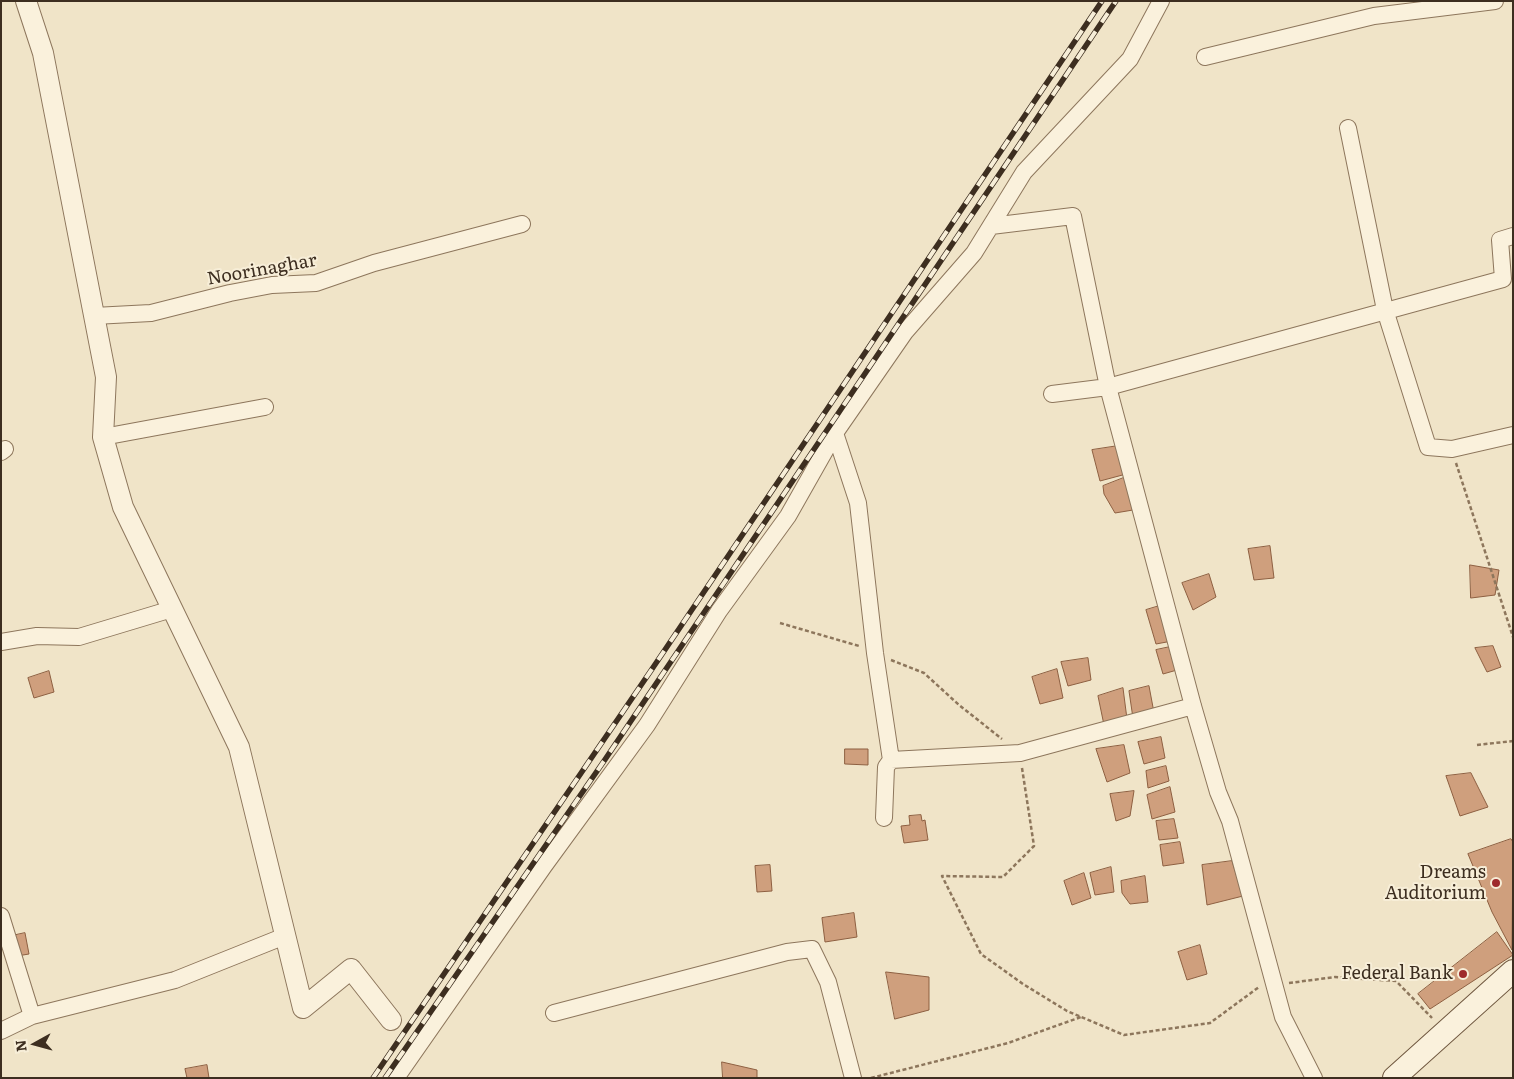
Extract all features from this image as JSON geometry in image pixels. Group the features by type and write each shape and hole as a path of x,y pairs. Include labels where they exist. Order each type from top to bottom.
{"main road":[{"path":"1394,1078 1513,971"}],"street":[{"path":"26,1 44,53 106,377 104,437 123,507 239,747 303,1008 352,969 391,1020"},
{"path":"396,1078 544,866 647,725 719,611 788,516 835,433 905,332 974,253 1024,172 1130,59 1161,1"},
{"path":"1205,57 1374,16 1495,1"},
{"path":"1348,128 1385,310 1428,447 1452,449 1513,435"},
{"path":"991,226 1073,216 1108,387 1193,706 1218,792 1230,821 1276,984 1283,1017 1314,1078"},
{"name":"Noorinaghar","path":"94,316 151,314 230,293 272,285 316,283 374,264 522,224"},
{"path":"1052,394 1108,387 1503,279 1500,240 1513,236"},
{"path":"104,437 265,407"},
{"path":"835,433 858,503 875,653 890,760 886,767 884,818"},
{"path":"1,642 37,636 79,637 172,609"},
{"path":"890,760 1020,753 1193,706"},
{"path":"1,916 32,1016"},
{"path":"1,1031 32,1016 175,980 285,936"},
{"path":"554,1013 787,952 812,949 828,982 853,1078"}],"path":[{"path":"1452,449 1513,637"},
{"path":"780,623 851,643 924,673 959,705 1020,753 1034,846 1003,877 942,876 982,954 1023,984 1067,1012 1124,1035 1210,1023 1258,987 1335,977 1396,981 1446,1032"},
{"path":"1477,745 1513,741"},
{"path":"872,1078 1008,1043 1081,1017"}],"building":[{"path":"1118,446 1130,473 1100,481 1092,450"},
{"path":"1126,477 1133,510 1115,513 1104,494 1103,486"},
{"path":"1270,546 1274,578 1254,580 1248,549"},
{"path":"1470,565 1499,570 1495,595 1471,598"},
{"path":"1209,574 1216,597 1193,610 1182,583"},
{"path":"1166,604 1172,641 1156,644 1146,610"},
{"path":"1493,646 1501,667 1487,672 1475,648"},
{"path":"1170,647 1177,670 1163,674 1156,650"},
{"path":"1088,658 1091,680 1068,686 1061,662"},
{"path":"1057,669 1063,698 1040,704 1032,677"},
{"path":"49,671 54,692 34,698 28,678"},
{"path":"1149,686 1155,718 1134,725 1129,691"},
{"path":"1123,688 1127,719 1104,725 1098,696"},
{"path":"1161,737 1165,758 1144,764 1138,742"},
{"path":"1124,745 1130,773 1107,782 1096,749"},
{"path":"845,749 868,749 868,765 845,764"},
{"path":"1166,766 1169,781 1148,788 1146,771"},
{"path":"1471,773 1488,807 1460,816 1446,776"},
{"path":"1170,787 1175,812 1152,819 1147,795"},
{"path":"1134,791 1130,816 1116,821 1110,794"},
{"path":"921,815 922,821 925,820 928,840 904,843 901,826 910,825 909,816"},
{"path":"1174,819 1178,838 1159,840 1156,821"},
{"name":"Dreams Auditorium","path":"1511,839 1513,842 1512,950 1492,912 1468,854"},
{"path":"1180,842 1184,863 1163,866 1160,845"},
{"path":"1232,861 1243,896 1207,905 1202,865"},
{"path":"770,865 772,891 757,892 755,866"},
{"path":"1111,867 1114,892 1095,895 1090,873"},
{"path":"1084,873 1091,898 1072,905 1064,881"},
{"path":"1145,876 1148,902 1130,904 1122,893 1121,881"},
{"path":"854,913 857,937 825,942 822,918"},
{"name":"Federal Bank","path":"1497,932 1513,955 1430,1009 1418,994"},
{"path":"25,933 29,954 11,957 7,937"},
{"path":"1200,945 1207,974 1187,980 1178,952"},
{"path":"886,972 929,977 929,1010 895,1019"},
{"path":"722,1062 757,1070 757,1078 723,1078"},
{"path":"207,1065 209,1078 187,1078 185,1069"}],"railway":[{"path":"373,1078 650,672 1102,1"},
{"path":"385,1078 604,761 1116,1"}],"place":[{"name":"Dreams Auditorium","path":"1496,883"},
{"name":"Federal Bank","path":"1463,974"}]}
